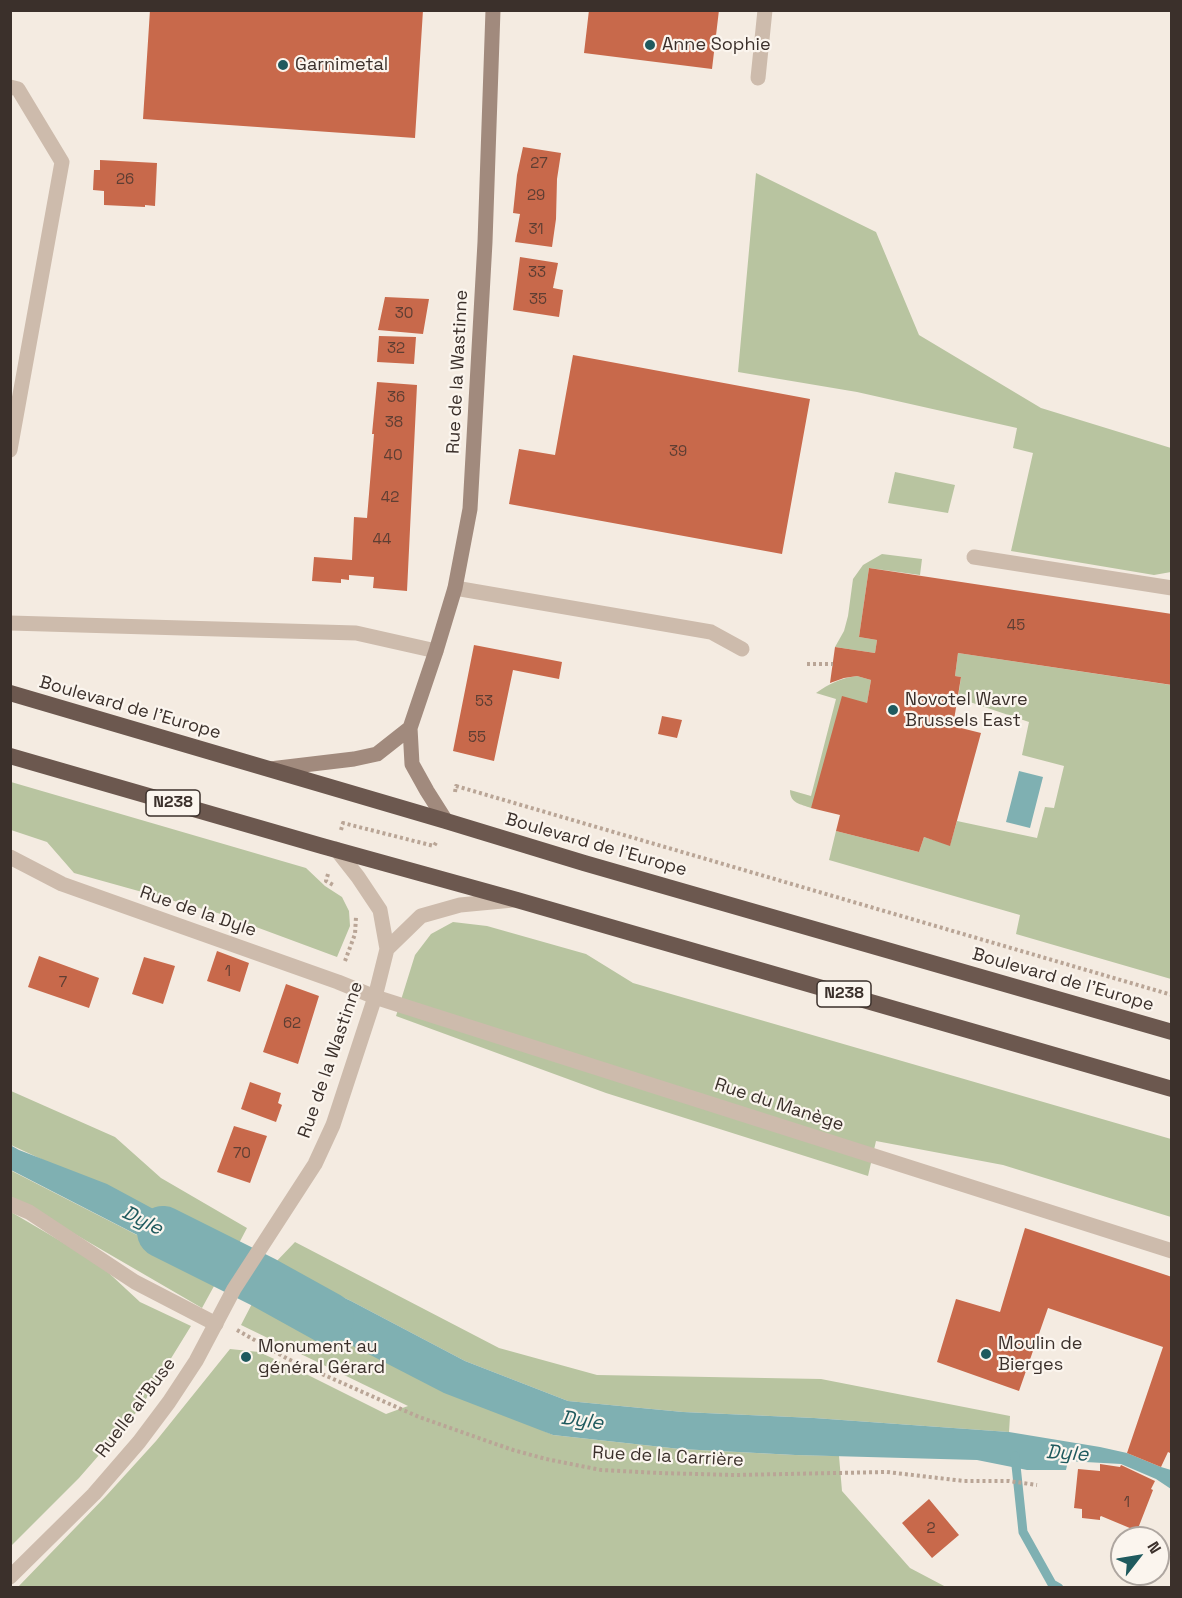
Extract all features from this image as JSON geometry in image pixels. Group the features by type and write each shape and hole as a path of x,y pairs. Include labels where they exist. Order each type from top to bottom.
{"highway":[{"name":"Boulevard de l'Europe","path":"10,693 595,866 1172,1032"},
{"name":"N238","path":"10,756 1172,1089"}],"main road":[{"name":"Rue de la Wastinne","path":"446,821 412,764 410,728 455,588 470,509 485,242 493,10"},
{"path":"269,769 377,754 410,728"}],"street":[{"path":"758,78 765,10"},
{"path":"10,87 18,89 62,162 10,450"},
{"path":"974,557 1172,588"},
{"path":"455,588 711,632 741,649"},
{"path":"10,623 356,633 436,651"},
{"name":"Rue de la Wastinne","path":"264,1241 315,1164 333,1125 375,997 387,949 380,910 336,849"},
{"name":"Rue de la Dyle","path":"10,858 62,884 375,997"},
{"path":"387,949 421,916 459,905 517,900"},
{"name":"Rue du Manège","path":"375,997 1172,1251"},
{"path":"10,1204 29,1212 135,1282 216,1324"},
{"name":"Ruelle al'Buse","path":"10,1577 94,1494 139,1442 175,1394 196,1361 234,1289 264,1241"}],"path":[{"path":"807,664 833,664"},
{"path":"446,821 456,786 1172,995"},
{"path":"336,887 326,881 343,823 434,846 439,836"},
{"path":"338,982 355,934 357,909"},
{"name":"Rue de la Carrière","path":"216,1324 231,1326 288,1359 418,1417 513,1450 602,1470 735,1475 887,1472 964,1481 1009,1481 1038,1485"}],"green space":[{"path":"756,173 876,232 919,335 1041,408 1171,448 1171,572 1154,575 1011,551 1033,453 1013,448 1017,428 857,392 738,372"},
{"path":"895,472 955,485 948,513 888,503"},
{"path":"882,554 922,559 920,575 869,568 859,637 877,640 875,653 835,647 844,631 848,616 853,579 863,565"},
{"path":"958,653 1171,685 1171,979 1016,934 1020,915 829,860 836,831 919,852 924,837 950,845 957,821 1037,838 1045,807 1054,808 1064,766 1022,755 1029,722 958,698 961,677 955,676"},
{"path":"857,676 871,680 867,703 811,808 800,804 794,801 790,790 811,796 836,699 816,693 835,682"},
{"path":"11,782 306,868 325,886 342,897 349,911 350,926 337,957 221,914 74,873 47,842 11,830"},
{"path":"453,922 487,926 586,954 633,983 1171,1139 1171,1217 1003,1165 876,1141 868,1176 606,1093 396,1016 415,955 431,934"},
{"path":"11,1091 115,1137 161,1178 247,1228 237,1247 185,1226 11,1145"},
{"path":"10,1170 219,1277 202,1308 11,1197"},
{"path":"11,1212 98,1263 140,1302 191,1326 141,1407 79,1478 11,1546"},
{"path":"295,1242 499,1348 597,1375 821,1379 1010,1416 1009,1432 814,1418 683,1412 568,1401 465,1361 351,1301 273,1265"},
{"path":"256,1296 313,1327 553,1435 680,1449 839,1456 842,1491 910,1568 946,1587 17,1588 156,1441 230,1349 259,1352 386,1414 408,1406 241,1325"}],"water":[{"path":"1019,771 1043,777 1030,828 1006,822"},
{"path":"10,1145 107,1184 185,1226 237,1247 219,1277 11,1170"},
{"path":"273,1265 351,1301 465,1361 568,1401 683,1412 814,1418 1009,1432 1127,1453 1171,1470 1171,1489 1156,1479 1121,1464 1068,1461 1066,1470 1027,1470 977,1460 680,1449 553,1435 444,1393 256,1296"}],"building":[{"name":"Garnimetal","path":"150,10 423,10 415,138 143,119"},
{"name":"Anne Sophie","path":"589,10 719,10 712,69 584,53"},
{"path":"523,147 561,153 552,247 515,242 520,214 513,213"},
{"path":"100,160 157,163 155,206 104,205 104,191 93,190 94,170 100,170"},
{"path":"520,257 558,263 553,288 563,290 559,317 513,310"},
{"path":"385,297 429,299 423,334 378,330"},
{"path":"379,336 416,337 414,364 377,362"},
{"path":"573,355 810,399 782,554 509,504 519,449 555,455"},
{"path":"377,382 417,385 407,591 373,588 374,577 349,575 349,580 341,579 341,583 312,581 314,557 352,560 354,517 367,518"},
{"path":"869,568 1172,614 1172,685 958,653 955,676 961,677 953,726 981,733 950,846 924,837 919,852 836,831 840,815 811,808 842,696 867,703 871,680 857,676 830,683 835,647 875,653 877,640 859,637"},
{"path":"474,645 562,662 559,679 513,670 494,761 453,751"},
{"path":"662,716 682,720 677,738 658,734"},
{"path":"217,951 249,963 240,992 207,981"},
{"path":"39,956 99,978 89,1008 28,987"},
{"path":"144,957 175,966 163,1004 132,994"},
{"path":"286,984 319,996 298,1064 263,1052"},
{"path":"250,1082 281,1093 278,1103 282,1105 276,1122 241,1109"},
{"path":"234,1126 267,1136 250,1183 217,1172"},
{"name":"Moulin de Bierges","path":"1025,1228 1172,1277 1172,1454 1168,1452 1161,1467 1127,1453 1163,1347 1048,1308 1019,1391 937,1362 956,1299 1000,1312"},
{"path":"1100,1464 1120,1467 1121,1465 1155,1481 1139,1526 1125,1526 1101,1516 1100,1520 1082,1518 1082,1509 1074,1508 1078,1469 1100,1471"},
{"path":"929,1499 959,1535 932,1558 902,1523"}],"waterway":[{"name":"Dyle","path":"163,1232 263,1282 328,1318"},
{"path":"1015,1456 1023,1532 1052,1584 1059,1588"}],"place":[{"name":"Anne Sophie","path":"650,45"},
{"name":"Garnimetal","path":"283,65"},
{"name":"Novotel Wavre Brussels East","path":"893,710"},
{"name":"Moulin de Bierges","path":"986,1354"},
{"name":"Monument au général Gérard","path":"246,1357"}]}
